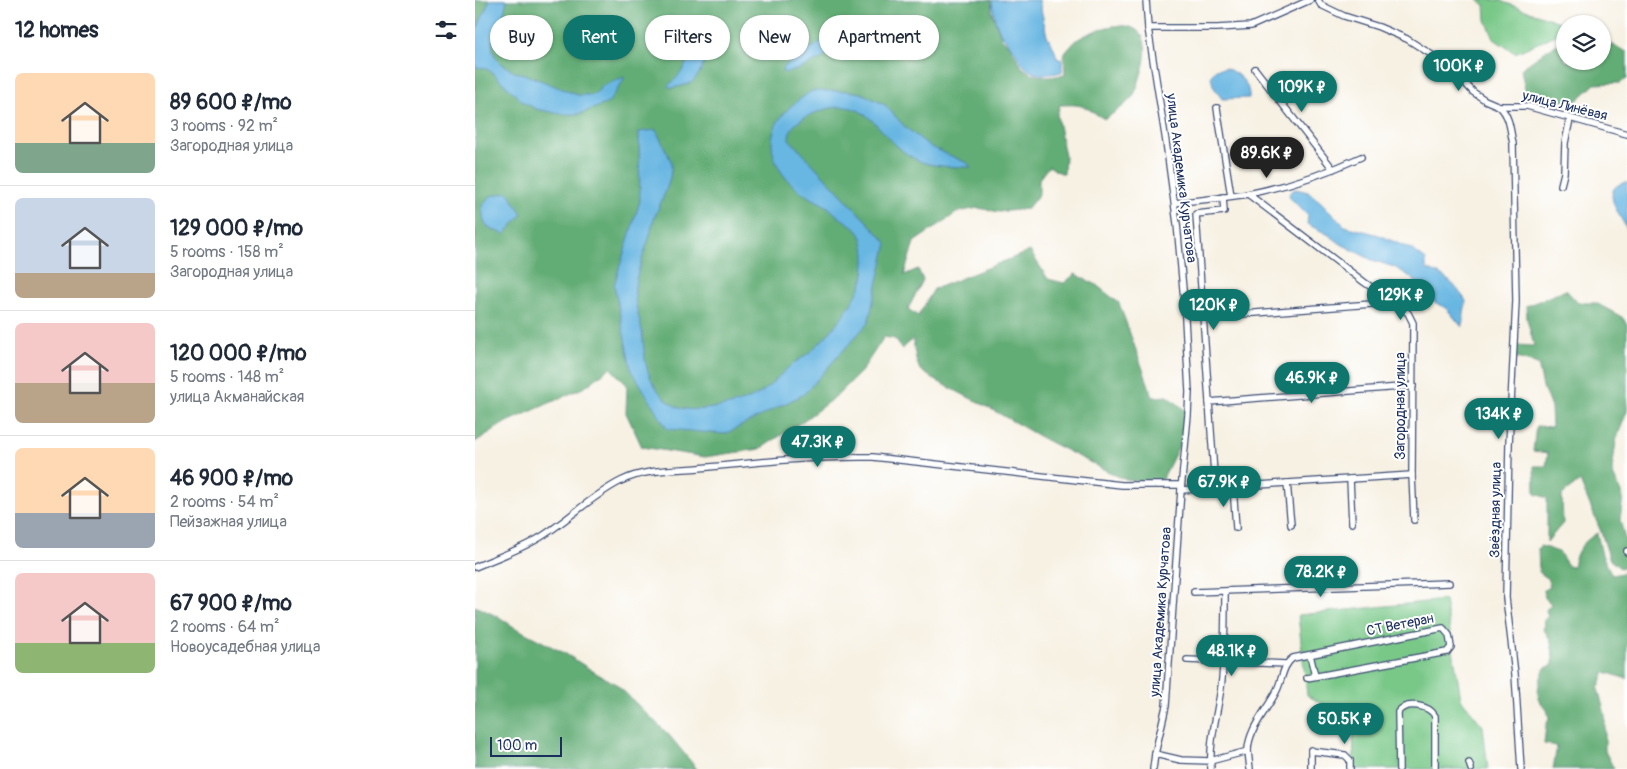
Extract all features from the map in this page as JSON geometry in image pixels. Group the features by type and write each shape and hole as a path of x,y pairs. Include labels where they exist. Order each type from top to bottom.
{"street":[{"name":"улица Академика Курчатова","path":"1146,0 1148,28 1175,203 1184,300 1189,392 1189,415 1181,488 1166,706 1153,769"},
{"path":"1148,28 1251,26 1310,0"},
{"name":"улица Линёвая","path":"1318,0 1321,5 1344,16 1379,27 1407,39 1451,68 1473,92 1485,100 1499,106 1527,106 1627,134"},
{"path":"1255,69 1333,169"},
{"name":"Звёздная улица","path":"1499,106 1506,112 1509,120 1513,144 1516,302 1509,444 1506,598 1515,674 1521,769"},
{"path":"1217,108 1231,196"},
{"path":"1561,185 1564,172 1565,143 1570,119"},
{"path":"1175,203 1248,194 1293,183 1361,157"},
{"name":"Загородная улица","path":"1248,194 1408,313 1413,323 1412,475 1414,520"},
{"path":"1215,488 1196,214 1224,211 1223,197"},
{"path":"1203,317 1385,304 1389,300"},
{"path":"1209,402 1413,386"},
{"path":"475,567 526,546 542,537 621,481 646,473 846,456 873,457 1122,485 1181,488 1215,488 1412,475"},
{"path":"1350,479 1352,523"},
{"path":"1287,483 1291,525"},
{"path":"1233,486 1236,528"},
{"path":"1194,592 1449,583"},
{"path":"1211,769 1210,761 1224,661 1225,592"},
{"name":"СТ Ветеран","path":"1286,664 1293,658 1301,656 1443,628 1449,635 1451,647 1447,652 1307,678"},
{"path":"1310,655 1315,676"},
{"path":"1187,660 1286,664 1276,692 1252,734 1248,746 1250,769"},
{"path":"1399,769 1398,712 1400,709 1413,706 1428,709 1435,716 1435,769"},
{"path":"1155,754 1181,760 1210,761 1248,751"},
{"path":"1311,769 1311,751 1345,756 1350,760 1350,769"}],"green space":[{"path":"475,0 991,0 992,13 1002,39 1010,46 1022,67 1031,74 1048,77 1065,75 1064,54 1080,38 1109,27 1122,26 1132,28 1140,33 1145,43 1145,57 1137,89 1130,100 1105,119 1081,106 1060,105 1057,115 1065,156 1064,174 1049,166 1039,179 1039,194 1027,209 999,212 978,208 958,212 914,242 904,275 918,269 923,280 908,309 918,316 934,289 1030,251 1048,279 1064,283 1075,274 1095,284 1119,303 1153,397 1168,396 1185,410 1184,436 1162,480 1131,481 1117,476 1044,439 920,370 916,360 913,339 902,349 895,339 884,337 861,372 839,394 803,421 760,449 705,457 642,447 626,413 627,385 610,368 585,387 503,424 475,442"},
{"path":"1478,0 1501,0 1556,21 1556,35 1515,53 1494,39 1486,20 1485,5"},
{"path":"1611,44 1627,52 1627,79 1620,83 1595,84 1574,103 1526,95 1521,69 1556,45 1556,70 1611,70"},
{"path":"1566,290 1578,303 1596,303 1622,317 1627,324 1627,411 1616,441 1612,472 1623,497 1620,520 1627,547 1627,566 1620,568 1610,560 1601,532 1580,481 1562,495 1563,523 1547,542 1547,498 1535,494 1534,466 1546,466 1548,453 1533,451 1536,426 1552,427 1551,408 1543,387 1538,364 1516,358 1516,345 1534,346 1527,319 1526,306"},
{"path":"1597,533 1602,555 1612,575 1627,572 1627,679 1605,672 1598,689 1605,714 1605,751 1614,769 1553,769 1557,746 1544,744 1546,725 1549,719 1546,708 1540,701 1538,693 1540,680 1545,668 1553,665 1551,642 1543,629 1545,625 1544,620 1548,617 1546,610 1551,604 1545,598 1544,590 1550,587 1547,578 1539,572 1538,548 1541,546 1559,552 1569,567 1573,566 1576,555 1581,547"},
{"path":"1445,600 1461,699 1483,726 1488,769 1354,769 1353,723 1307,695 1298,615"},
{"path":"475,606 566,654 616,684 669,735 697,769 475,769"}],"water":[{"path":"490,0 507,0 503,15 490,15 490,60 497,60 514,72 578,95 592,95 603,86 624,77 623,81 608,103 579,114 561,114 536,109 523,102 493,73 485,68 475,67 475,33"},
{"path":"992,0 1039,0 1047,36 1057,58 1062,60 1062,72 1040,74 1026,68 1001,33 995,19"},
{"path":"819,43 819,60 800,69 782,72 783,67 794,60 809,60 809,50"},
{"path":"687,60 704,60 699,74 692,82 671,88 668,86 677,78"},
{"path":"1226,68 1242,79 1248,87 1249,98 1222,99 1213,86 1211,76 1216,69"},
{"path":"812,91 861,93 885,105 905,127 931,147 967,163 971,167 951,167 917,160 902,150 858,110 845,107 828,109 806,117 797,123 790,131 789,139 887,243 868,323 804,394 725,434 667,429 631,369 614,285 640,201 639,132 656,130 671,161 668,184 653,222 635,287 635,300 648,373 655,387 665,399 677,407 685,409 717,408 748,399 760,393 769,387 789,367 811,351 846,312 863,280 865,252 858,231 828,207 794,186 778,166 775,159 772,142 773,133 780,118 791,106"},
{"path":"1627,182 1627,229 1616,209 1612,195 1618,185"},
{"path":"1296,189 1308,192 1345,226 1379,235 1413,250 1426,260 1426,269 1439,274 1449,281 1466,301 1462,327 1446,308 1434,302 1406,274 1394,267 1372,260 1307,224 1308,216 1289,195 1291,191"},
{"path":"508,192 522,214 505,234 487,226 482,206 491,196"}]}
